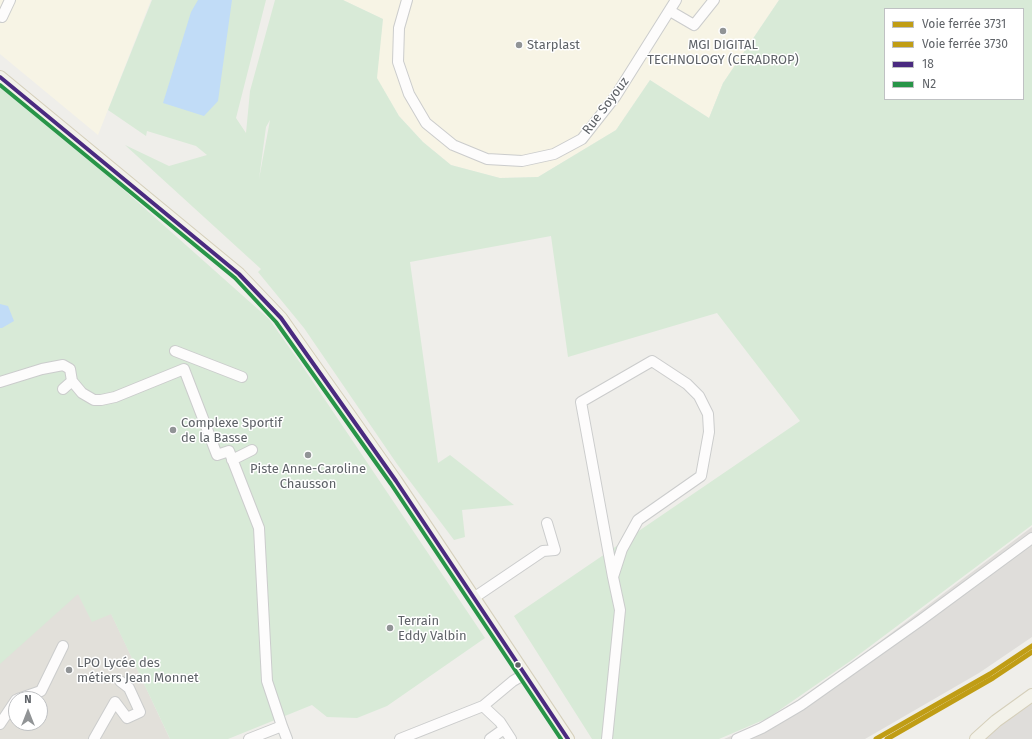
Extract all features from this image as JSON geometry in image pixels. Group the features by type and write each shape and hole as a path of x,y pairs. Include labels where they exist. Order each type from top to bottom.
{"main road":[{"path":"0,76 239,274 276,312 396,481 568,739"},
{"path":"976,739 1032,695"},
{"path":"966,739 983,727 996,722"}],"street":[{"path":"1,20 10,0"},
{"name":"Rue Soyouz","path":"407,0 399,28 398,62 409,94 426,123 453,145 487,159 522,161 554,154 582,139 616,97 676,0"},
{"path":"670,11 694,25 714,0"},
{"path":"175,351 242,377"},
{"path":"187,379 191,363 196,359"},
{"path":"607,739 620,610 613,576 581,402 652,361 687,384 699,396 708,414 710,432 701,476 638,520 622,549 613,576"},
{"path":"0,382 42,369 63,365 70,369 72,381 87,397 102,400 115,397 184,369 217,455 229,451 259,528 267,681 287,739"},
{"path":"63,389 72,381"},
{"path":"232,460 252,450"},
{"path":"475,598 543,550 555,550 547,523"},
{"path":"737,739 762,728 801,705 921,620 1032,538"},
{"path":"41,691 63,646"},
{"path":"400,739 483,706 513,681 525,674"},
{"path":"94,739 116,702 127,718 140,712 130,688 120,681"},
{"path":"483,706 511,739"},
{"path":"0,724 8,712"},
{"path":"249,739 282,726"},
{"path":"490,739 504,729"}],"shaded area":[{"path":"0,0 151,0 98,135 0,54"},
{"path":"343,0 779,0 723,83 709,118 650,80 616,130 538,177 500,178 451,165 423,142 399,116 376,77 383,19"},
{"path":"1032,527 1032,637 979,673 865,739 724,739 769,720 850,664"},
{"name":"LPO Lycée des métiers Jean Monnet","path":"95,579 170,739 0,739 0,640"},
{"path":"1032,701 1032,739 984,739"}],"green space":[{"path":"152,0 266,0 236,118 246,133 250,91 275,0 343,0 383,19 377,78 399,116 423,142 451,165 500,178 538,177 616,130 650,80 709,118 723,83 779,0 1032,0 1032,525 849,662 768,718 719,739 592,739 514,616 800,421 717,313 568,357 551,236 410,262 438,463 450,455 514,505 462,510 465,537 454,540 397,464 304,328 258,272 261,269 125,145 169,166 207,155 196,146 147,131 146,136 108,110","holes":["270,120 259,179 266,127"]},
{"name":"Complexe Sportif de la Basse","path":"0,85 69,141 269,319 301,364 485,638 387,706 357,718 327,717 312,705 228,739 170,739 111,614 92,622 78,594 0,664"}],"water":[{"path":"198,0 232,0 218,101 204,116 163,103 191,12"},
{"path":"0,304 8,306 14,321 2,328 0,328"}],"rail line":[{"name":"3730","path":"876,739 990,674 1032,646"},
{"name":"3731","path":"887,739 993,678 1032,652"}],"transit line":[{"name":"18","path":"0,77 239,274 281,318 396,481 568,739"},
{"name":"N2","path":"0,85 235,278 276,322 391,484 561,739"}],"place":[{"name":"MGI DIGITAL TECHNOLOGY (CERADROP)","path":"723,31"},
{"name":"Starplast","path":"519,45"},
{"name":"Complexe Sportif de la Basse","path":"173,430"},
{"name":"Piste Anne-Caroline Chausson","path":"308,455"},
{"name":"Terrain Eddy Valbin","path":"390,628"},
{"name":"LPO Lycée des métiers Jean Monnet","path":"69,670"}]}
